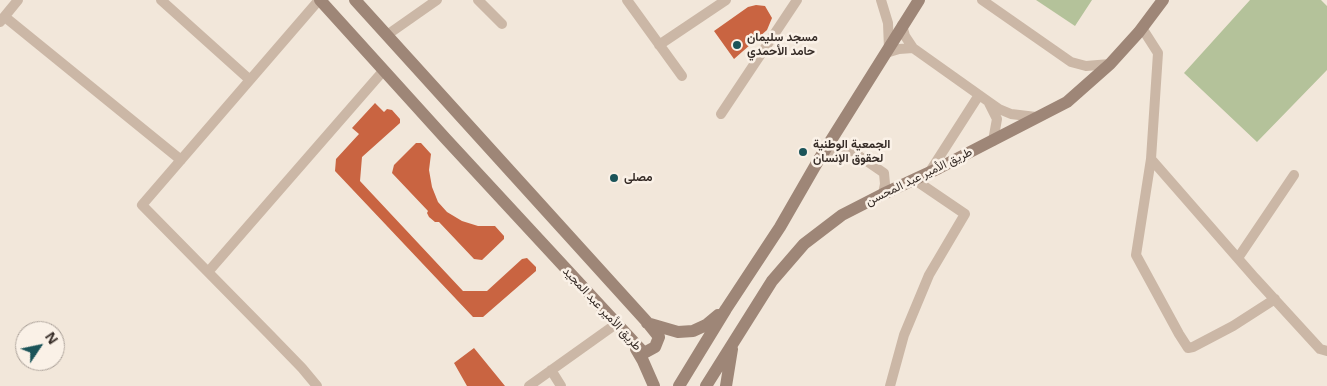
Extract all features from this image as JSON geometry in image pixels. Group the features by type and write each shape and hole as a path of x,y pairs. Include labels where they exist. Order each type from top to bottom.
{"main road":[{"name":"طريق الأمير عبد المجيد","path":"320,0 629,338 644,353 655,347 659,337 647,322 355,0"},
{"path":"679,386 726,309 780,227 818,161 919,0"},
{"name":"طريق الأمير عبد المحسن","path":"706,386 772,281 804,244 842,215 929,173 1066,102 1110,64 1142,28 1163,0"},
{"path":"647,322 678,332 693,330 706,325 726,309"},
{"path":"629,338 643,361 654,386"},
{"path":"726,386 734,342"}],"street":[{"path":"18,0 2,19 181,160"},
{"path":"161,0 250,80"},
{"path":"317,386 302,368 142,206 320,0"},
{"path":"387,35 437,0"},
{"path":"478,0 502,24"},
{"path":"627,0 682,76"},
{"path":"659,45 726,0"},
{"path":"881,0 888,23 887,51 899,48 913,48"},
{"path":"982,0 1071,62 1086,66 1110,64"},
{"path":"721,114 792,3"},
{"path":"902,25 905,36 913,48 988,102 1011,114 1036,117"},
{"path":"1142,28 1158,53 1151,159 1136,254 1188,348 1233,326 1275,299"},
{"path":"208,272 384,70"},
{"path":"929,173 979,95"},
{"path":"988,102 997,120 993,140"},
{"path":"818,161 831,154 849,149 884,174 883,194"},
{"path":"1151,159 1320,349 1327,351"},
{"path":"1238,258 1294,175"},
{"path":"890,386 904,334 929,275 965,214 915,180"},
{"path":"529,386 616,324"},
{"path":"551,370 561,386"}],"green space":[{"path":"1036,0 1092,0 1075,26"},
{"path":"1250,0 1321,0 1327,6 1327,70 1257,142 1184,73"}],"building":[{"name":"مسجد سليمان حامد الأحمدي","path":"756,5 765,6 772,18 767,30 734,59 714,31 748,7"},
{"path":"375,103 384,112 387,109 392,110 400,119 400,123 362,157 360,181 463,291 487,291 522,259 527,258 536,267 536,271 483,317 473,317 335,171 336,159 359,134 352,128"},
{"path":"416,143 421,143 431,154 429,170 432,187 438,202 447,212 462,221 478,226 495,226 504,236 504,239 482,260 474,259 439,222 435,222 429,217 428,211 392,173 394,165"},
{"path":"474,348 505,386 467,386 454,363"}],"place":[{"name":"مسجد سليمان حامد الأحمدي","path":"737,45"},
{"name":"الجمعية الوطنية لحقوق الإنسان","path":"803,152"},
{"name":"مصلى","path":"614,178"}]}
